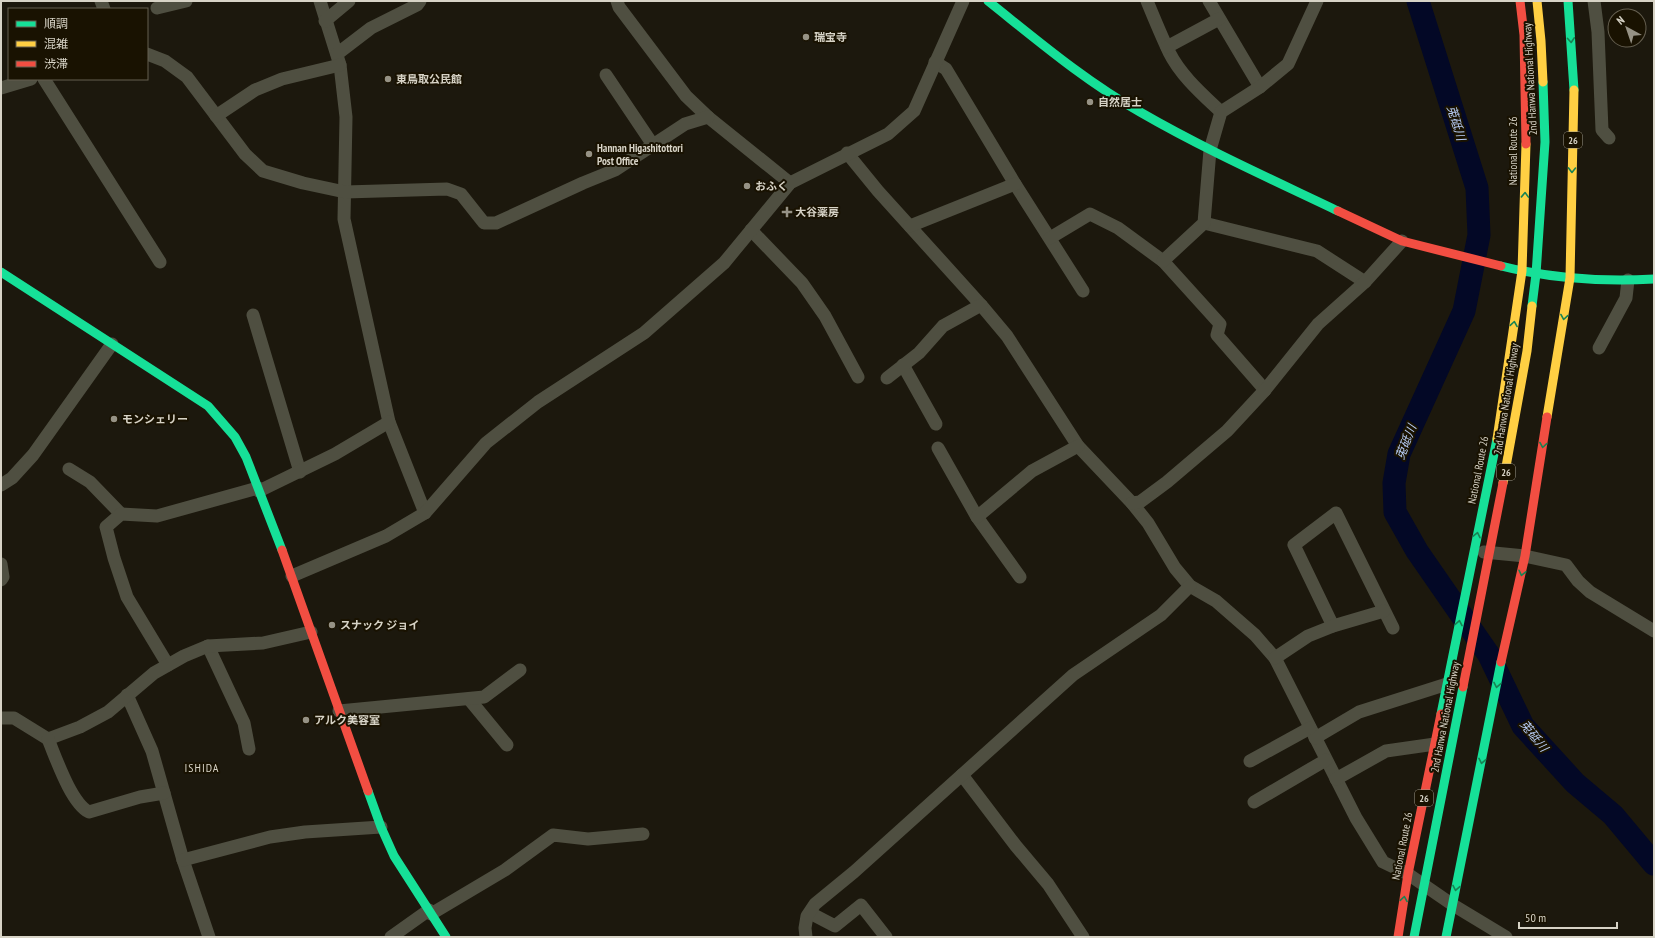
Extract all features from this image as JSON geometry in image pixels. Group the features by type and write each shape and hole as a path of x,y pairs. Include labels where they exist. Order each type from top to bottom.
{"main road":[{"path":"988,1 1073,68 1109,93 1210,150 1402,241 1453,255 1522,271 1570,278 1614,281 1654,279"},
{"name":"National Route 26","path":"1398,937 1408,874 1495,450 1522,271 1526,151 1524,35 1520,1"},
{"name":"2nd Hanwa National Highway","path":"1414,937 1514,435 1527,351 1536,274 1545,142 1541,41 1537,1"},
{"name":"26","path":"1446,937 1504,647 1526,556 1570,278 1574,88 1568,1"},
{"path":"1,272 208,406 235,437 246,457 292,576 381,827 394,856 446,937"}],"street":[{"path":"157,8 186,1"},
{"path":"320,1 325,21 339,59 346,117 344,219 389,422 425,513"},
{"path":"325,21 349,1"},
{"path":"216,116 255,90 339,59 371,28 420,1"},
{"path":"617,1 619,7 686,96 708,117 790,183"},
{"path":"292,576 386,536 425,513 486,443 538,402 644,333 724,262 790,183 847,153 888,134 914,111 963,1"},
{"path":"1146,1 1167,47 1181,70 1198,90 1222,112"},
{"path":"1209,1 1260,87"},
{"path":"1163,261 1204,223 1210,150 1222,112 1260,87 1288,64 1317,1"},
{"path":"1594,1 1598,32 1602,130 1609,138"},
{"path":"1167,47 1219,19"},
{"path":"148,54 165,60 187,77 245,154 264,171 303,183 345,192 447,189 461,194 484,223 496,223 583,182 615,170 685,124 708,117"},
{"path":"935,62 946,69 1015,184 1084,290"},
{"path":"606,75 653,145"},
{"path":"1,88 29,80"},
{"path":"45,80 160,262"},
{"path":"847,153 878,192 981,305 1007,336 1078,446 1132,503 1148,523 1175,568 1190,586 1216,601 1255,635 1275,658 1356,818 1382,862 1408,874 1453,905 1506,937"},
{"path":"910,226 1015,184"},
{"path":"1050,238 1090,214 1118,228 1163,261 1220,324 1217,335 1265,390"},
{"path":"1204,223 1317,251 1365,282"},
{"path":"751,230 802,283 825,316 858,377"},
{"path":"1132,503 1140,502 1168,482 1227,431 1265,390 1318,324 1365,282 1402,241"},
{"path":"1599,348 1626,298 1628,280"},
{"path":"887,378 920,353 944,326 981,305"},
{"path":"253,315 300,472"},
{"path":"1,485 12,478 33,455 112,344"},
{"path":"903,366 936,424"},
{"path":"69,468 90,482 121,514 157,516 259,490 300,472 335,454 389,422"},
{"path":"977,517 1032,471 1078,446"},
{"path":"938,448 977,517 1020,577"},
{"path":"1332,626 1294,545 1336,513 1393,628"},
{"path":"121,514 106,527 114,558 127,597 168,665"},
{"path":"1474,551 1526,556 1566,565 1578,582 1590,592 1654,631"},
{"path":"1,564 3,577 1,580"},
{"path":"806,937 804,928 807,916 815,904 854,872 1073,675 1162,615 1190,586"},
{"path":"1275,658 1308,636 1332,626 1384,611"},
{"path":"48,739 80,727 108,712 154,673 184,656 208,646 263,643 311,632"},
{"path":"208,646 244,723 249,749"},
{"path":"339,712 484,697 520,670"},
{"path":"1250,761 1359,712 1447,684"},
{"path":"127,695 152,751 183,860 208,937"},
{"path":"469,699 507,745"},
{"path":"1,718 14,718 48,739 73,794 82,809 89,812 140,797 164,793"},
{"path":"1336,779 1386,751 1435,744"},
{"path":"1254,802 1326,760"},
{"path":"962,775 1016,846 1048,884 1083,937"},
{"path":"183,860 270,837 305,832 381,827"},
{"path":"391,937 430,912 505,870 553,835 588,839 643,834"},
{"path":"810,913 835,926 861,905 886,937"}],"waterway":[{"name":"莵砥川","path":"1418,1 1477,188 1479,235 1464,311 1399,454 1394,483 1395,512 1417,551 1489,655 1523,726 1575,783 1613,815 1654,864"}],"traffic: fast":[{"path":"988,1 1062,60 1120,100 1164,126 1213,151 1338,211"},
{"path":"1568,1 1574,90"},
{"path":"1532,306 1536,274 1545,142 1543,82"},
{"path":"1501,266 1558,277 1596,280 1654,279"},
{"path":"1,272 208,406 235,437 246,457 282,550"},
{"path":"1441,714 1497,439"},
{"path":"1446,937 1501,662"},
{"path":"1414,937 1463,687"},
{"path":"368,791 381,827 394,856 446,937"}],"traffic: slow":[{"path":"1537,1 1543,82"},
{"path":"1547,417 1570,278 1574,90"},
{"path":"1497,439 1522,271 1526,144"},
{"path":"1503,483 1527,351 1532,306"}],"traffic: jam":[{"path":"1520,1 1524,35 1526,144"},
{"path":"1338,211 1402,241 1501,266"},
{"path":"1501,662 1525,556 1547,417"},
{"path":"1463,687 1503,483"},
{"path":"282,550 368,791"},
{"path":"1398,937 1408,874 1441,714"}],"place":[{"name":"瑞宝寺","path":"806,37"},
{"name":"東鳥取公民館","path":"388,79"},
{"name":"自然居士","path":"1090,102"},
{"name":"Hannan Higashitottori Post Office","path":"589,154"},
{"name":"おふく","path":"747,186"},
{"name":"大谷薬房","path":"787,212"},
{"name":"モンシェリー","path":"114,419"},
{"name":"スナック ジョイ","path":"332,625"},
{"name":"アルク美容室","path":"306,720"}],"district":[{"name":"ISHIDA","path":"202,768"}]}
